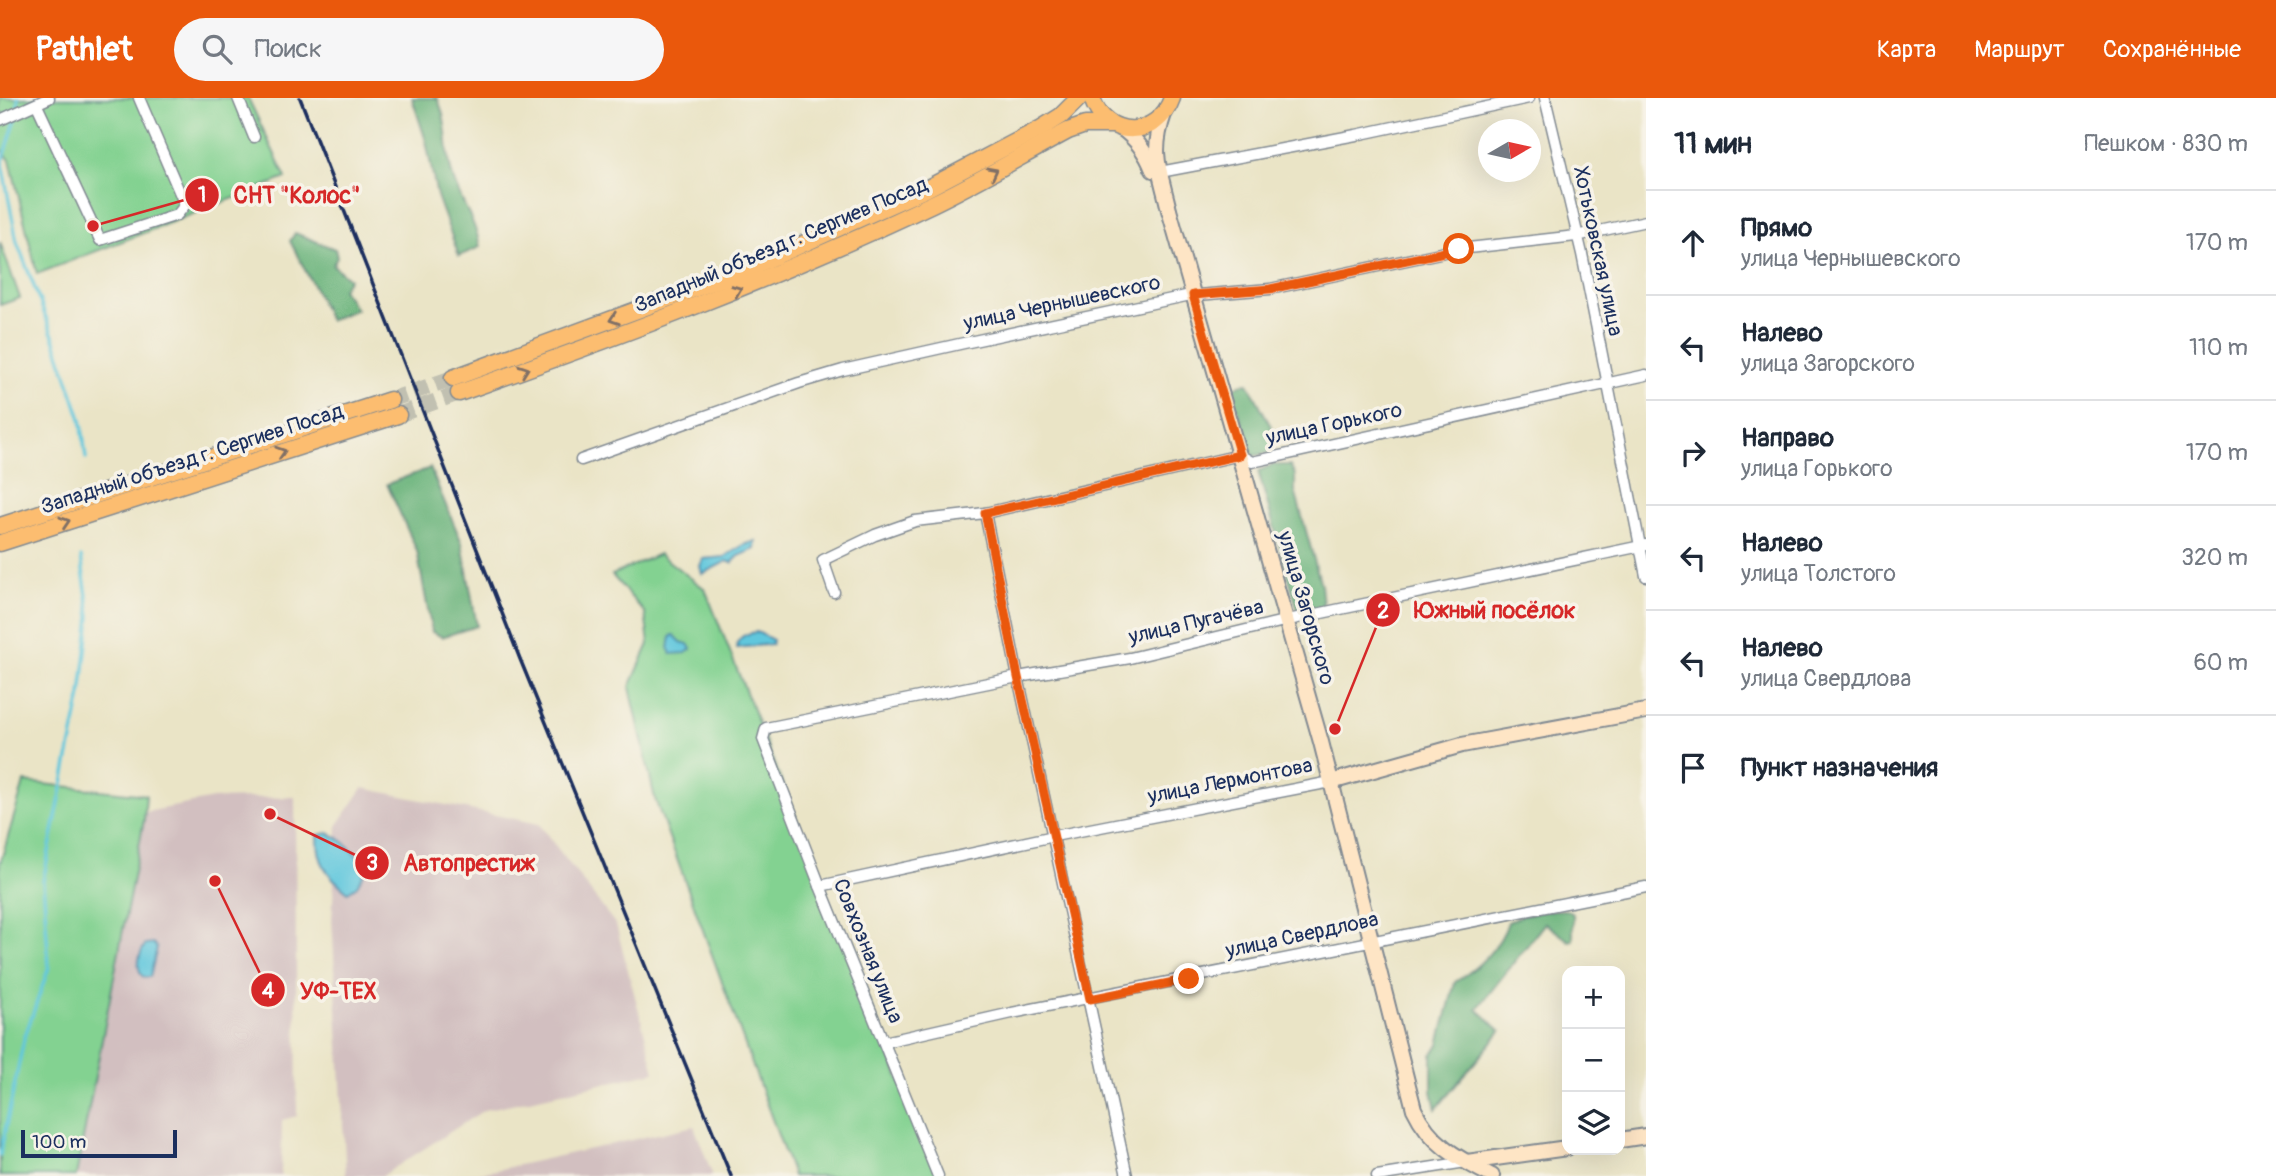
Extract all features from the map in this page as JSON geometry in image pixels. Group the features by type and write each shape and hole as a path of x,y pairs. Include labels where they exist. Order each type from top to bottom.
{"main road":[{"name":"Западный объезд г. Сергиев Посад","path":"453,377 648,308 753,267 949,177 1040,129 1061,116 1079,98"},
{"path":"1092,98 1098,111 1131,135 1143,148 1169,210"},
{"path":"1169,210 1155,144 1172,98"},
{"name":"Западный объезд г. Сергиев Посад","path":"460,393 653,324 746,287 933,203 1068,131 1085,125 1140,129 1149,126 1164,114"},
{"name":"улица Загорского","path":"1169,210 1288,620 1414,1109 1423,1128 1435,1141 1492,1176"},
{"name":"Западный объезд г. Сергиев Посад","path":"0,526 394,407 0,543"},
{"name":"улица Лермонтова","path":"1331,782 1462,745 1646,711"},
{"path":"1625,1139 1646,1136"},
{"path":"1467,1162 1562,1149"}],"street":[{"path":"0,120 49,98"},
{"path":"37,105 100,240 177,215 185,205 139,98"},
{"path":"238,98 254,137"},
{"path":"1160,173 1529,98"},
{"name":"Хотьковская улица","path":"1545,98 1643,546 1646,576"},
{"name":"улица Чернышевского","path":"581,460 843,370 1193,295 1270,289 1459,249 1576,236 1646,221"},
{"name":"улица Горького","path":"834,592 823,561 875,536 915,521 985,513 1240,455 1252,462 1646,375"},
{"path":"985,513 1127,1176"},
{"name":"улица Пугачёва","path":"763,739 766,727 1018,677 1130,658 1288,620 1643,546"},
{"name":"Совхозная улица","path":"763,739 938,1176"},
{"name":"улица Лермонтова","path":"820,886 1054,836 1331,782"},
{"name":"улица Свердлова","path":"884,1042 1370,940 1646,887"},
{"path":"1377,1176 1467,1162"}],"shaded area":[{"path":"363,788 539,824 616,925 655,1072 484,1110 382,1176 346,1176 332,919 337,826"},
{"path":"295,797 297,1116 282,1120 281,1176 77,1176 141,813 213,799"},
{"path":"694,1126 713,1176 459,1176 496,1170"}],"green space":[{"path":"0,98 248,98 286,178 37,274 10,160 0,148"},
{"path":"412,98 437,98 441,107 452,174 475,228 480,247 459,256 437,196 426,141"},
{"path":"295,233 335,249 337,257 333,265 349,279 342,289 356,309 329,321 290,241"},
{"path":"0,242 20,298 0,305"},
{"path":"1248,383 1274,432 1273,452 1253,456 1231,391 1240,384"},
{"path":"1272,465 1290,465 1295,475 1295,491 1321,585 1323,605 1311,610 1298,610 1258,471"},
{"path":"430,468 462,543 477,626 442,637 432,632 417,551 387,484"},
{"path":"659,554 705,589 938,1176 793,1176 655,799 630,687 649,644 645,613 612,575"},
{"path":"24,782 146,795 144,820 76,1176 0,1176 0,864"},
{"path":"1567,910 1573,914 1573,940 1569,941 1545,923 1477,1009 1501,1031 1436,1109 1432,1091 1432,1055 1439,1044 1455,982 1472,971 1487,956 1500,940 1508,922 1523,915"}],"water":[{"path":"756,541 755,549 739,556 732,563 727,561 702,574 700,566 703,559 724,557"},
{"path":"757,632 773,640 772,644 736,648 743,636"},
{"path":"674,635 691,649 686,653 671,654 671,636"},
{"path":"328,833 350,848 367,869 357,886 348,892 329,874 319,853 318,835"},
{"path":"153,943 157,948 150,977 143,977 139,969 141,952 146,944"}],"waterway":[{"path":"18,98 18,112 2,164 17,242 81,419 86,458"},
{"path":"0,1155 24,1039 49,967 43,881 81,695 90,616 81,557"}],"tunnel":[{"path":"390,400 453,378"},
{"path":"398,415 459,393"}],"railway":[{"path":"300,98 520,659 731,1176"}],"place":[{"name":"СНТ \"Колос\"","path":"93,226"},
{"name":"Южный посёлок","path":"1335,729"},
{"name":"Автопрестиж","path":"270,814"},
{"name":"УФ-ТЕХ","path":"215,881"}],"route":[{"path":"1189,979 1090,999 1018,677 985,513 1240,455 1193,295 1270,289 1459,249"}]}
